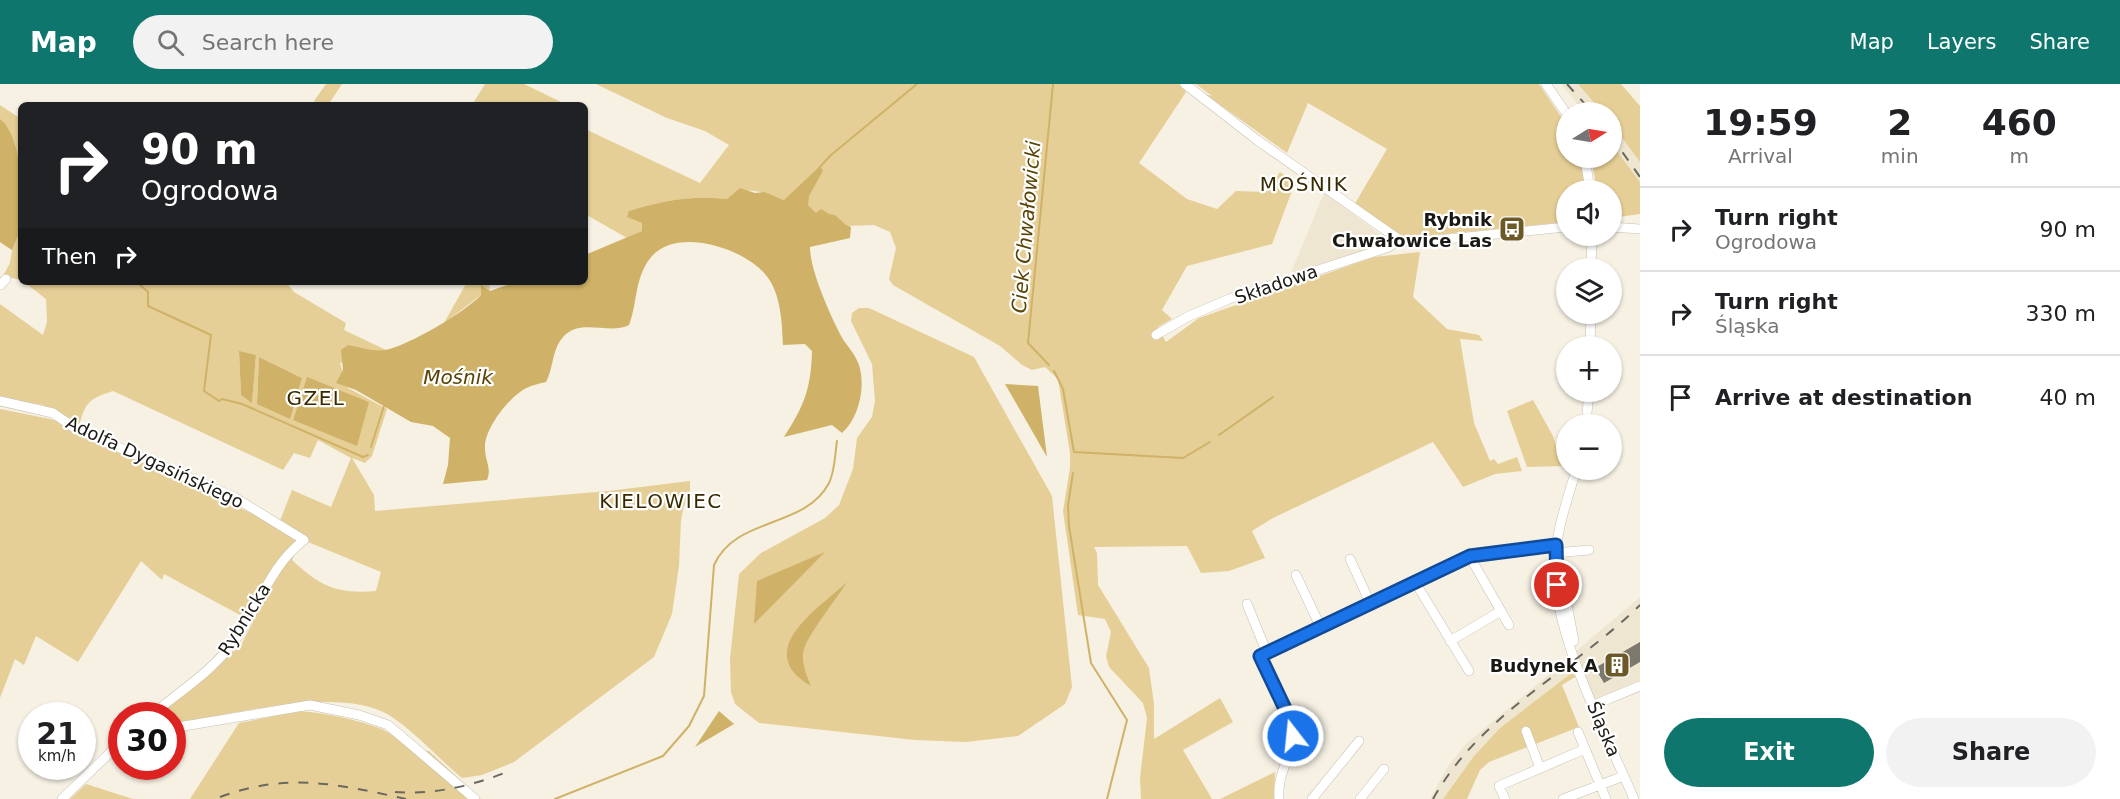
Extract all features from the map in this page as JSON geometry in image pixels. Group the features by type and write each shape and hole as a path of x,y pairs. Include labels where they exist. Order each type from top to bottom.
{"street":[{"path":"1185,84 1240,128 1398,240 1418,242 1556,228"},
{"path":"1545,84 1558,102"},
{"path":"1622,228 1640,229"},
{"name":"Składowa","path":"1156,335 1202,310 1389,247 1398,240"},
{"name":"Adolfa Dygasińskiego","path":"0,401 53,413 76,429 234,497 304,540"},
{"name":"Śląska","path":"1573,480 1556,549 1557,585 1570,649 1634,799"},
{"name":"Rybnicka","path":"170,702 220,658 237,638 272,575 287,554 304,540"},
{"path":"1279,799 1280,776 1292,745 1293,732 1288,715 1260,656 1470,556 1556,549 1589,550"},
{"path":"1470,556 1509,625"},
{"path":"1350,559 1371,605"},
{"path":"1296,575 1321,628"},
{"path":"1414,582 1469,671"},
{"name":"Śląska","path":"1564,589 1575,647 1570,649"},
{"path":"1247,604 1267,653"},
{"path":"1450,641 1501,611"},
{"path":"1594,705 1640,686"},
{"path":"186,726 310,705 330,708 388,725 475,799"},
{"path":"1527,731 1540,768"},
{"name":"Śląska","path":"1578,732 1606,799"},
{"path":"1312,799 1359,741"},
{"name":"Śląska","path":"1505,799 1500,786 1585,749"},
{"path":"62,799 108,755"},
{"path":"1360,799 1384,769"},
{"name":"Śląska","path":"1563,799 1624,776"}],"shaded area":[{"path":"326,84 342,84 330,102 314,101"},
{"path":"485,84 524,84 561,102 474,102"},
{"path":"596,84 1179,84 1186,92 1139,163 1187,199 1217,209 1236,191 1266,192 1280,172 1295,183 1272,244 1187,266 1162,310 1172,319 1158,327 1166,342 1199,318 1374,257 1420,252 1413,297 1447,329 1479,335 1483,341 1460,339 1474,423 1490,461 1494,459 1498,464 1517,457 1522,471 1495,474 1463,487 1433,442 1273,518 1252,531 1265,558 1229,571 1201,573 1187,546 1094,547 1097,553 1098,585 1149,668 1154,704 1154,739 1220,698 1233,722 1183,750 1212,799 1141,799 1140,778 1147,718 1143,703 1109,667 1106,656 1111,632 1105,619 1078,615 1063,511 1070,453 1058,379 1045,367 1032,370 1022,365 1000,346 893,285 889,279 896,248 890,232 874,225 846,226 832,216 816,214 808,205 808,196 823,171 784,200 762,192 747,190 733,194 727,199 678,199 630,211 642,223 642,231 627,238 588,216 588,130 700,183 729,145 705,131 667,118"},
{"path":"1196,84 1539,84 1556,109 1556,168 1582,168 1584,180 1556,180 1556,223 1404,238 1353,207 1387,149 1308,103 1287,153 1205,94 1212,96"},
{"path":"1561,84 1578,84 1593,102 1576,102"},
{"path":"1578,84 1621,84 1640,106 1640,162 1622,138 1622,102 1593,102"},
{"path":"0,105 18,117 18,279 3,276 10,263 12,250 0,242"},
{"path":"1622,138 1640,162 1640,182 1622,158"},
{"path":"1622,158 1640,182 1640,214 1622,216 1622,180 1595,180 1593,168 1622,168"},
{"path":"1324,193 1387,239 1386,244 1290,275"},
{"path":"28,285 288,285 294,292 346,323 344,330 386,350 340,363 348,388 387,409 372,456 365,463 352,458 374,495 375,511 608,491 690,481 690,496 684,506 681,520 679,566 672,614 654,657 514,762 482,775 462,778 399,722 368,706 342,702 313,702 253,709 186,722 186,702 175,702 241,645 253,622 164,574 162,580 141,561 78,662 36,636 24,665 15,659 0,698 0,409 55,420 278,526 292,490 331,507 351,458 318,440 310,458 294,453 283,470 113,391 90,402 79,426 43,405 0,398 0,304 43,335 47,322 46,299","holes":["239,352 256,355 252,402 241,395","259,357 302,378 257,404","307,378 368,402 293,420","308,542 381,572 376,591 340,590 312,577 292,560 296,551"]},
{"path":"465,285 481,285 481,295 444,323"},
{"path":"481,285 489,285 490,291"},
{"path":"859,308 869,308 974,357 1052,496 1072,687 1065,704 1018,736 966,742 915,740 759,723 735,704 731,692 730,659 739,574 761,553 825,518 839,505 853,469 857,438 872,417 875,401 872,364 851,321 852,313"},
{"path":"1533,400 1553,436 1556,446 1556,466 1527,467 1507,411"},
{"path":"1640,597 1640,683 1595,701 1578,667 1581,664 1576,651"},
{"path":"1569,658 1574,671 1500,728 1474,756 1443,799 1430,799 1448,766 1467,743"},
{"path":"1574,671 1575,677 1562,685 1579,727 1489,762 1480,770 1467,799 1443,799 1474,756 1500,728"},
{"path":"300,711 350,719 386,731 412,749 429,751 481,799 190,799 239,723"},
{"path":"1275,772 1274,799 1220,799"},
{"path":"86,784 133,799 70,799"}],"water":[{"path":"0,119 13,139 18,158 18,235 12,250 0,242"},
{"name":"Mośnik","path":"820,166 823,171 809,196 808,205 816,213 821,209 835,215 851,227 850,238 810,247 813,267 826,303 840,334 859,365 861,374 860,402 853,419 842,433 832,425 784,437 805,397 812,351 805,344 783,345 780,308 774,289 765,274 742,256 710,244 693,242 663,247 652,256 639,281 629,325 621,328 584,327 575,329 567,333 560,341 546,382 520,392 508,402 492,425 486,441 485,453 489,472 487,480 443,484 448,465 450,438 433,426 411,422 356,390 336,383 343,370 341,350 348,345 371,350 385,350 407,342 436,327 473,302 481,295 481,285 490,291 507,285 588,285 588,254 642,231 642,223 627,217 629,211 678,199 727,199 740,188 755,193 764,192 784,200"},
{"path":"239,351 256,355 252,403 241,395"},
{"path":"259,357 302,378 290,419 257,404"},
{"path":"307,377 369,402 357,446 293,420"},
{"path":"1005,384 1038,386 1047,457"},
{"path":"825,552 754,624 757,581"},
{"path":"847,582 805,647 803,662 811,686 794,673 787,659 788,645 807,618"},
{"path":"719,711 734,724 695,747"}],"building":[{"name":"Budynek A","path":"1640,642 1640,662 1604,683 1595,668"}],"waterway":[{"path":"819,168 831,155 917,84"},
{"name":"Ciek Chwałowicki","path":"1049,365 1028,343 1053,84"},
{"path":"140,285 148,292 148,306 211,335 204,391 219,401 222,399 242,404 363,457 368,455"},
{"path":"1054,371 1063,389 1074,452 1183,458 1210,442"},
{"path":"1219,435 1273,397"},
{"path":"371,447 384,406"},
{"path":"555,799 663,756 689,726 704,696 714,565 724,549 738,538 788,516 818,498 831,478 837,441"},
{"name":"Ciek Chwałowicki","path":"1073,473 1068,505 1069,526 1091,663 1127,720 1107,799"}],"railway":[{"path":"1567,84 1583,102"},
{"path":"1622,152 1640,177"},
{"path":"1433,799 1453,769 1502,717 1614,629 1640,605"},
{"path":"395,792 409,793 452,788 507,772"},
{"path":"220,797 268,785 313,783 406,799"}],"place":[{"name":"Rybnik Chwałowice Las","path":"1512,229"},
{"name":"Budynek A","path":"1617,665"}],"district":[{"name":"MOŚNIK","path":"1304,184"},
{"name":"GZEL","path":"316,398"},
{"name":"KIELOWIEC","path":"661,501"}],"route":[{"path":"1293,736 1288,715 1260,656 1371,605 1442,568 1478,554 1556,545 1554,561 1557,585"}]}
